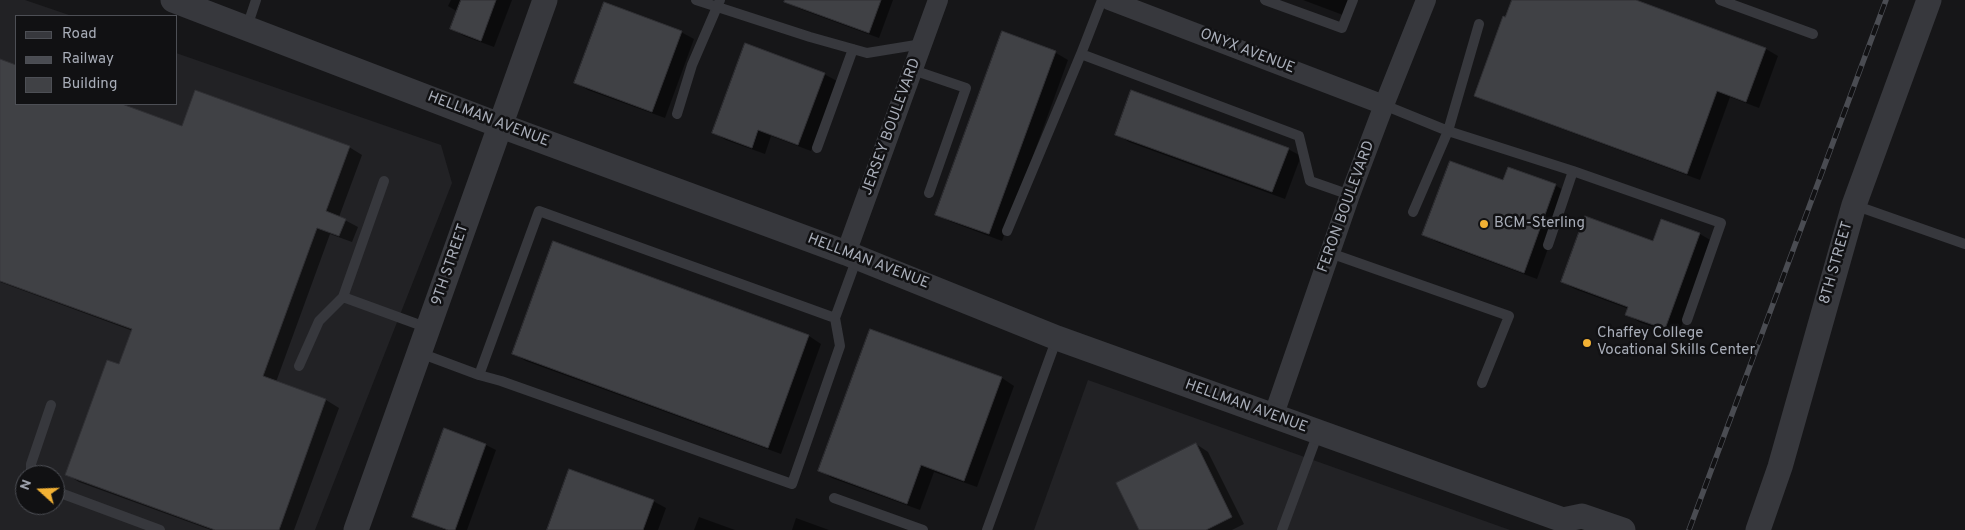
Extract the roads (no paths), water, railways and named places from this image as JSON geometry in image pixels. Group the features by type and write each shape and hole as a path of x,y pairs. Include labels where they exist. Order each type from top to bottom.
{"street":[{"name":"HELLMAN AVENUE","path":"174,0 499,125 851,255 1058,338 1567,525 1582,516 1624,530"},
{"name":"9TH STREET","path":"356,530 545,0"},
{"name":"JERSEY BOULEVARD","path":"851,255 938,0"},
{"name":"FERON BOULEVARD","path":"1273,417 1350,195 1425,0"},
{"name":"8TH STREET","path":"1758,530 1780,467 1854,205 1930,0"},
{"name":"ONYX AVENUE","path":"1118,1 1384,105"}],"lane":[{"path":"246,27 256,0"},
{"path":"696,0 719,4 867,53 922,44"},
{"path":"1007,231 1102,0"},
{"path":"1266,0 1342,28 1353,0"},
{"path":"1720,0 1812,34"},
{"path":"678,114 692,65 719,4"},
{"path":"1413,212 1448,131 1479,24"},
{"path":"817,148 853,49"},
{"path":"1081,54 1299,136 1310,181 1350,195"},
{"path":"913,70 966,88 929,193"},
{"path":"1384,105 1448,131 1573,171 1721,223 1686,320"},
{"path":"1548,245 1573,171"},
{"path":"299,366 319,321 342,296 384,180"},
{"path":"1854,205 1965,244"},
{"path":"479,375 540,211 835,318"},
{"path":"1330,253 1509,316 1482,383"},
{"path":"420,353 792,484 840,346 835,318 851,255"},
{"path":"342,296 429,328"},
{"path":"987,530 1058,338"},
{"path":"31,465 51,404"},
{"path":"1282,530 1318,433"},
{"path":"65,494 160,530"},
{"path":"834,498 923,530"}],"railway":[{"path":"1689,530 1886,0"}],"place":[{"name":"BCM-Sterling","path":"1484,224"},
{"name":"Chaffey College Vocational Skills Center","path":"1587,343"}]}
